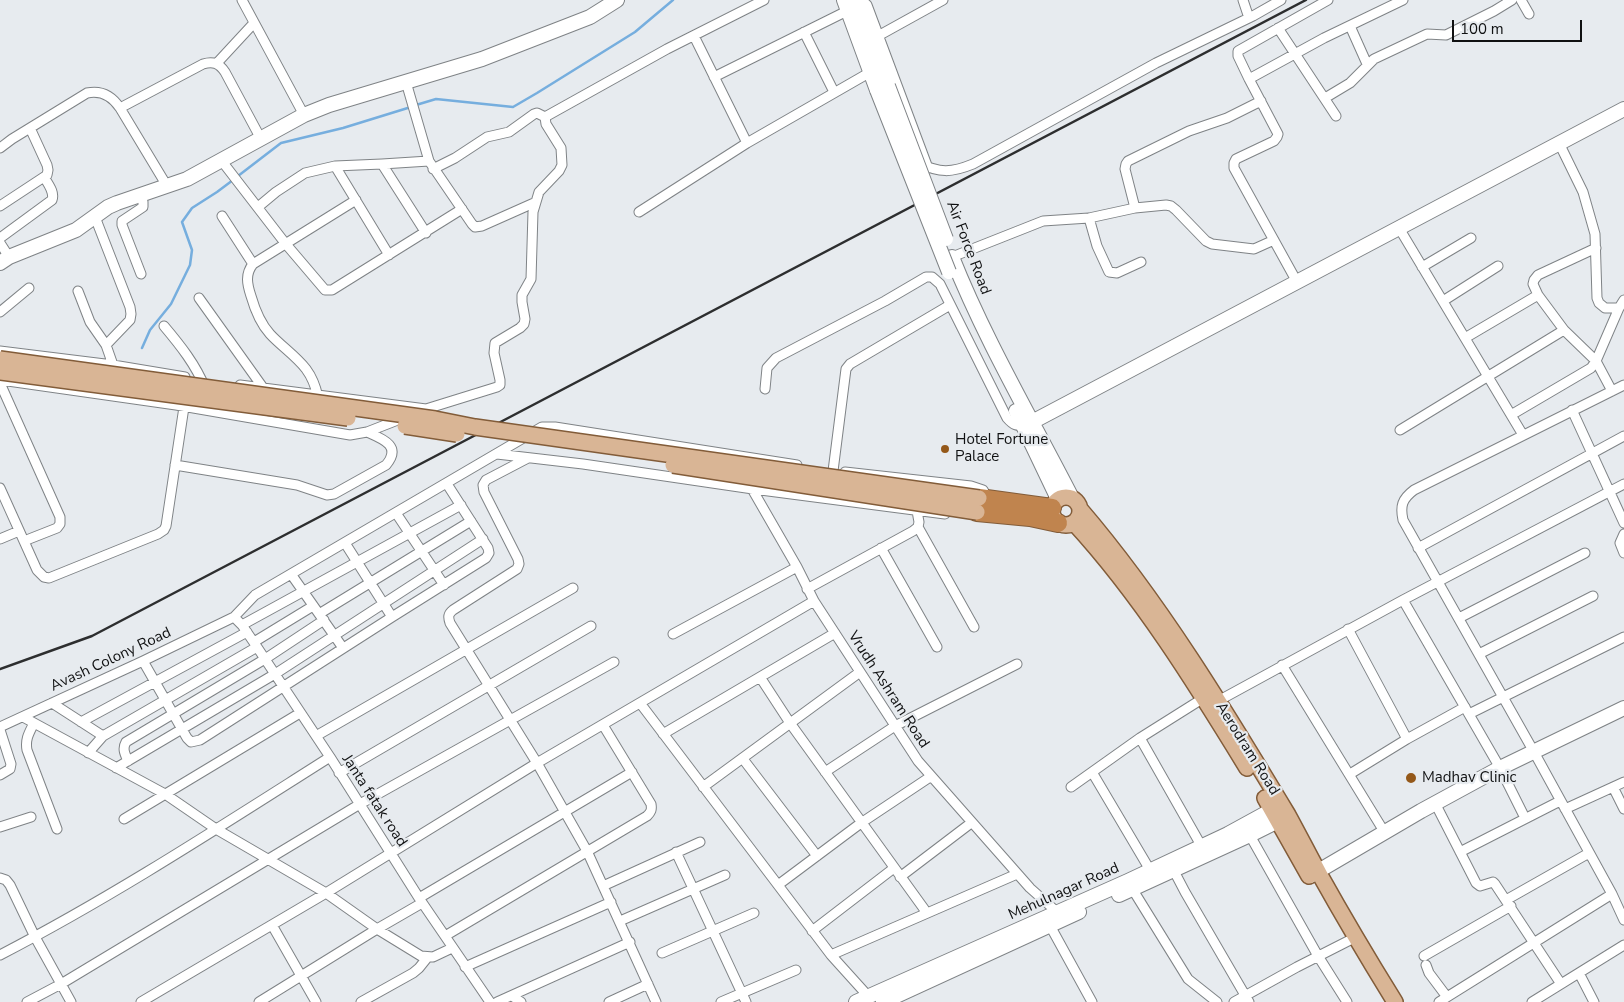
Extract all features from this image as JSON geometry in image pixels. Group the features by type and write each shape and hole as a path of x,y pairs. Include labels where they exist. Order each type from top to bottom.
{"highway":[{"path":"983,505 1066,510"}],"main road":[{"path":"0,359 435,419 476,428 983,505"},
{"path":"0,372 983,505"},
{"name":"Aerodram Road","path":"1066,510 1126,584 1280,813"},
{"name":"Aerodram Road","path":"1066,510 1110,545 1153,604 1218,701 1352,939 1384,1002"},
{"name":"Aerodram Road","path":"1352,939 1395,1002"}],"street":[{"path":"242,0 304,115"},
{"path":"0,243 4,260 76,230 108,207 225,166 261,139 304,115 329,105 482,59 590,17 617,0"},
{"path":"545,117 764,0"},
{"path":"878,36 943,0"},
{"path":"1243,0 1249,18"},
{"path":"714,77 804,32 853,3 867,5 923,165 942,172 973,164 1156,62 1249,18 1281,0"},
{"path":"1297,282 1234,168 1234,163 1241,156 1274,141 1278,134 1249,79 1238,56 1238,51 1328,0"},
{"path":"1249,79 1403,0"},
{"path":"1324,98 1350,83 1367,64 1374,60 1422,36 1432,33 1446,35 1512,0"},
{"path":"1521,0 1528,14"},
{"name":"Air Force Road","path":"853,3 948,272 972,326 1028,423"},
{"path":"217,63 254,23"},
{"path":"1350,26 1367,64"},
{"path":"1278,28 1336,116"},
{"path":"804,32 834,92"},
{"path":"694,36 747,143"},
{"path":"120,108 203,64 209,62 217,63 225,72 261,139"},
{"path":"639,212 747,143 875,69"},
{"path":"406,82 431,165 472,224 478,227 494,222 536,202"},
{"name":"Air Force Road","path":"883,88 923,165 952,257 1066,510"},
{"path":"0,148 87,93 95,91 112,98 120,108 167,186"},
{"path":"1134,208 1125,169 1128,161 1189,131 1227,118 1261,101"},
{"path":"765,389 767,368 776,358 885,301 926,277 932,277 937,279 940,284 1007,418 1012,424 1019,426 1028,423 1624,109"},
{"path":"258,207 301,175 335,166 382,164 431,165 455,158 487,137 509,132 534,114 537,113 545,117"},
{"path":"0,381 184,407 350,435 367,432 426,409 497,387 500,384 500,380 494,348 495,343 520,328 526,319 522,295 531,279 533,212 541,188 559,171 562,165 561,148 546,124 545,117"},
{"path":"0,206 44,177 48,170 30,128"},
{"path":"1559,143 1583,192 1595,234 1598,302 1605,308 1619,308"},
{"path":"382,164 426,233"},
{"path":"225,166 322,288 329,291 426,233 462,209"},
{"path":"335,166 389,255"},
{"path":"0,238 52,200 54,196 44,177"},
{"path":"140,195 144,202 143,207 125,217 122,220 122,225 141,274"},
{"path":"324,431 318,394 313,380 305,368 270,334 255,309 247,285 247,277 253,264 356,200"},
{"path":"952,257 1043,221 1089,218 1134,208 1172,206 1206,241 1218,246 1254,249 1274,240"},
{"path":"222,216 253,264"},
{"path":"95,217 131,314 130,320 106,345"},
{"path":"1089,218 1096,246 1109,272 1117,272 1140,262"},
{"path":"1399,228 1523,435"},
{"path":"1422,266 1471,238"},
{"path":"1596,248 1538,276 1533,284 1538,295 1564,330 1596,362 1612,391"},
{"path":"1443,301 1498,266"},
{"path":"0,312 29,288"},
{"path":"78,291 90,322 106,345 113,364"},
{"path":"1465,338 1538,295"},
{"path":"199,298 263,387 276,414 277,423"},
{"path":"1511,415 1587,371 1596,362 1624,300"},
{"path":"833,470 846,369 850,364 950,305"},
{"path":"1613,322 1624,319"},
{"path":"164,326 185,353 202,381 214,412"},
{"path":"1400,430 1564,330"},
{"path":"0,351 113,364 202,381 263,387 426,409"},
{"path":"0,381 60,517 60,524 56,528 24,541"},
{"path":"1624,385 1414,490 1407,495 1402,503 1401,511 1403,520 1418,548 1534,752 1612,894 1624,920"},
{"path":"0,488 37,570 44,577 49,578 158,534 166,526 184,407"},
{"path":"1572,410 1624,523"},
{"name":"Avash Colony Road","path":"0,728 234,617 255,596 542,427 833,470 972,486 982,490 983,505"},
{"path":"175,465 297,485 327,495 334,494 386,465 391,459 393,452 390,445 384,439 367,432"},
{"path":"1418,548 1624,436"},
{"path":"497,454 972,518 979,517 983,505"},
{"name":"Vrudh Ashram Road","path":"733,455 797,567 814,601 895,726 930,777 1030,888 1051,919 1092,1002"},
{"path":"528,458 486,480 483,485 484,492 520,564 518,569 449,613 448,618 537,763 587,851 656,1002"},
{"path":"143,661 187,738 191,742 200,740 392,616 486,558 488,548 447,484"},
{"path":"1218,701 1402,600 1624,484"},
{"path":"81,722 154,682 303,592 461,505"},
{"path":"917,511 918,527 974,627"},
{"path":"396,513 444,585"},
{"path":"128,761 124,750 126,742 265,659 370,583 471,521"},
{"path":"808,589 918,527"},
{"path":"0,539 19,531"},
{"path":"1624,534 1620,543 1624,553"},
{"path":"116,768 275,674 483,539"},
{"path":"345,543 392,616"},
{"path":"881,548 936,647"},
{"path":"1459,618 1585,553"},
{"path":"673,634 797,567"},
{"path":"291,574 343,648"},
{"path":"316,736 573,588"},
{"path":"1479,654 1593,596"},
{"path":"1402,600 1500,768 1525,818"},
{"path":"140,1002 326,893 537,763 814,601"},
{"path":"88,753 103,736 256,645 313,606"},
{"name":"Janta fatak road","path":"234,617 245,628 284,687 485,1001"},
{"path":"339,773 591,626"},
{"path":"1348,629 1407,739"},
{"path":"662,734 835,633"},
{"path":"1350,774 1407,739 1467,711 1503,697 1624,637"},
{"path":"27,1002 61,984 270,860 360,804 614,662"},
{"path":"825,772 895,726 1017,664"},
{"path":"1282,665 1385,833"},
{"path":"703,787 860,672"},
{"path":"760,677 861,823 927,913"},
{"path":"1071,787 1140,738 1202,698"},
{"path":"640,703 831,955 862,999"},
{"path":"52,704 103,736"},
{"path":"1314,874 1435,803 1500,768 1624,708"},
{"path":"124,819 300,713"},
{"path":"23,717 165,794 216,829 326,893 376,929 421,956 426,958 433,957 452,948"},
{"path":"34,723 27,737 27,750 57,829"},
{"path":"445,936 651,813 651,804 602,725"},
{"path":"0,728 11,764 10,769 0,775"},
{"path":"1140,738 1202,847"},
{"path":"0,955 35,937 169,859 330,758"},
{"path":"743,759 817,856"},
{"path":"259,1002 421,900 632,772"},
{"path":"1092,772 1150,870"},
{"path":"778,885 861,823 930,777"},
{"path":"1565,809 1624,782"},
{"path":"1613,788 1624,808"},
{"path":"1460,852 1560,801"},
{"path":"1435,803 1476,883 1480,886 1493,882 1496,884 1561,984"},
{"name":"Mehulnagar Road","path":"862,999 1051,919 1090,907 1133,890 1174,871 1280,813"},
{"path":"0,827 31,817"},
{"path":"900,876 971,823"},
{"path":"1247,831 1318,956 1347,1002"},
{"name":"Mehulnagar Road","path":"882,1002 1150,870 1202,847 1247,831"},
{"path":"603,886 700,842"},
{"path":"676,852 746,1002"},
{"path":"1589,853 1508,903 1425,960 1429,973 1443,1000 1612,894"},
{"path":"812,931 894,868"},
{"path":"1174,871 1184,892 1248,999"},
{"path":"831,955 1018,874"},
{"path":"620,921 725,875"},
{"path":"0,878 6,880 10,885 35,937 71,1002"},
{"path":"1133,890 1188,979 1217,1002"},
{"path":"465,967 611,902"},
{"path":"662,953 754,913"},
{"path":"272,925 316,1002"},
{"path":"1234,1002 1248,999 1318,956 1352,939"},
{"path":"497,1002 630,942"},
{"path":"1532,1002 1624,945"},
{"path":"361,1002 414,972 426,958"},
{"path":"721,1002 796,970"},
{"path":"1579,973 1594,1002"},
{"path":"609,1002 648,984"},
{"path":"512,996 521,1002"}],"waterway":[{"path":"416,105 436,99 513,107 635,32 673,0"},
{"path":"238,176 281,143 343,128 411,107"},
{"path":"142,348 150,330 171,304 190,265 192,250 182,222 192,208 233,180"}],"railway":[{"path":"0,669 92,636 1306,0"}],"place":[{"name":"Hotel Fortune Palace","path":"945,449"},
{"name":"Madhav Clinic","path":"1411,778"}]}
